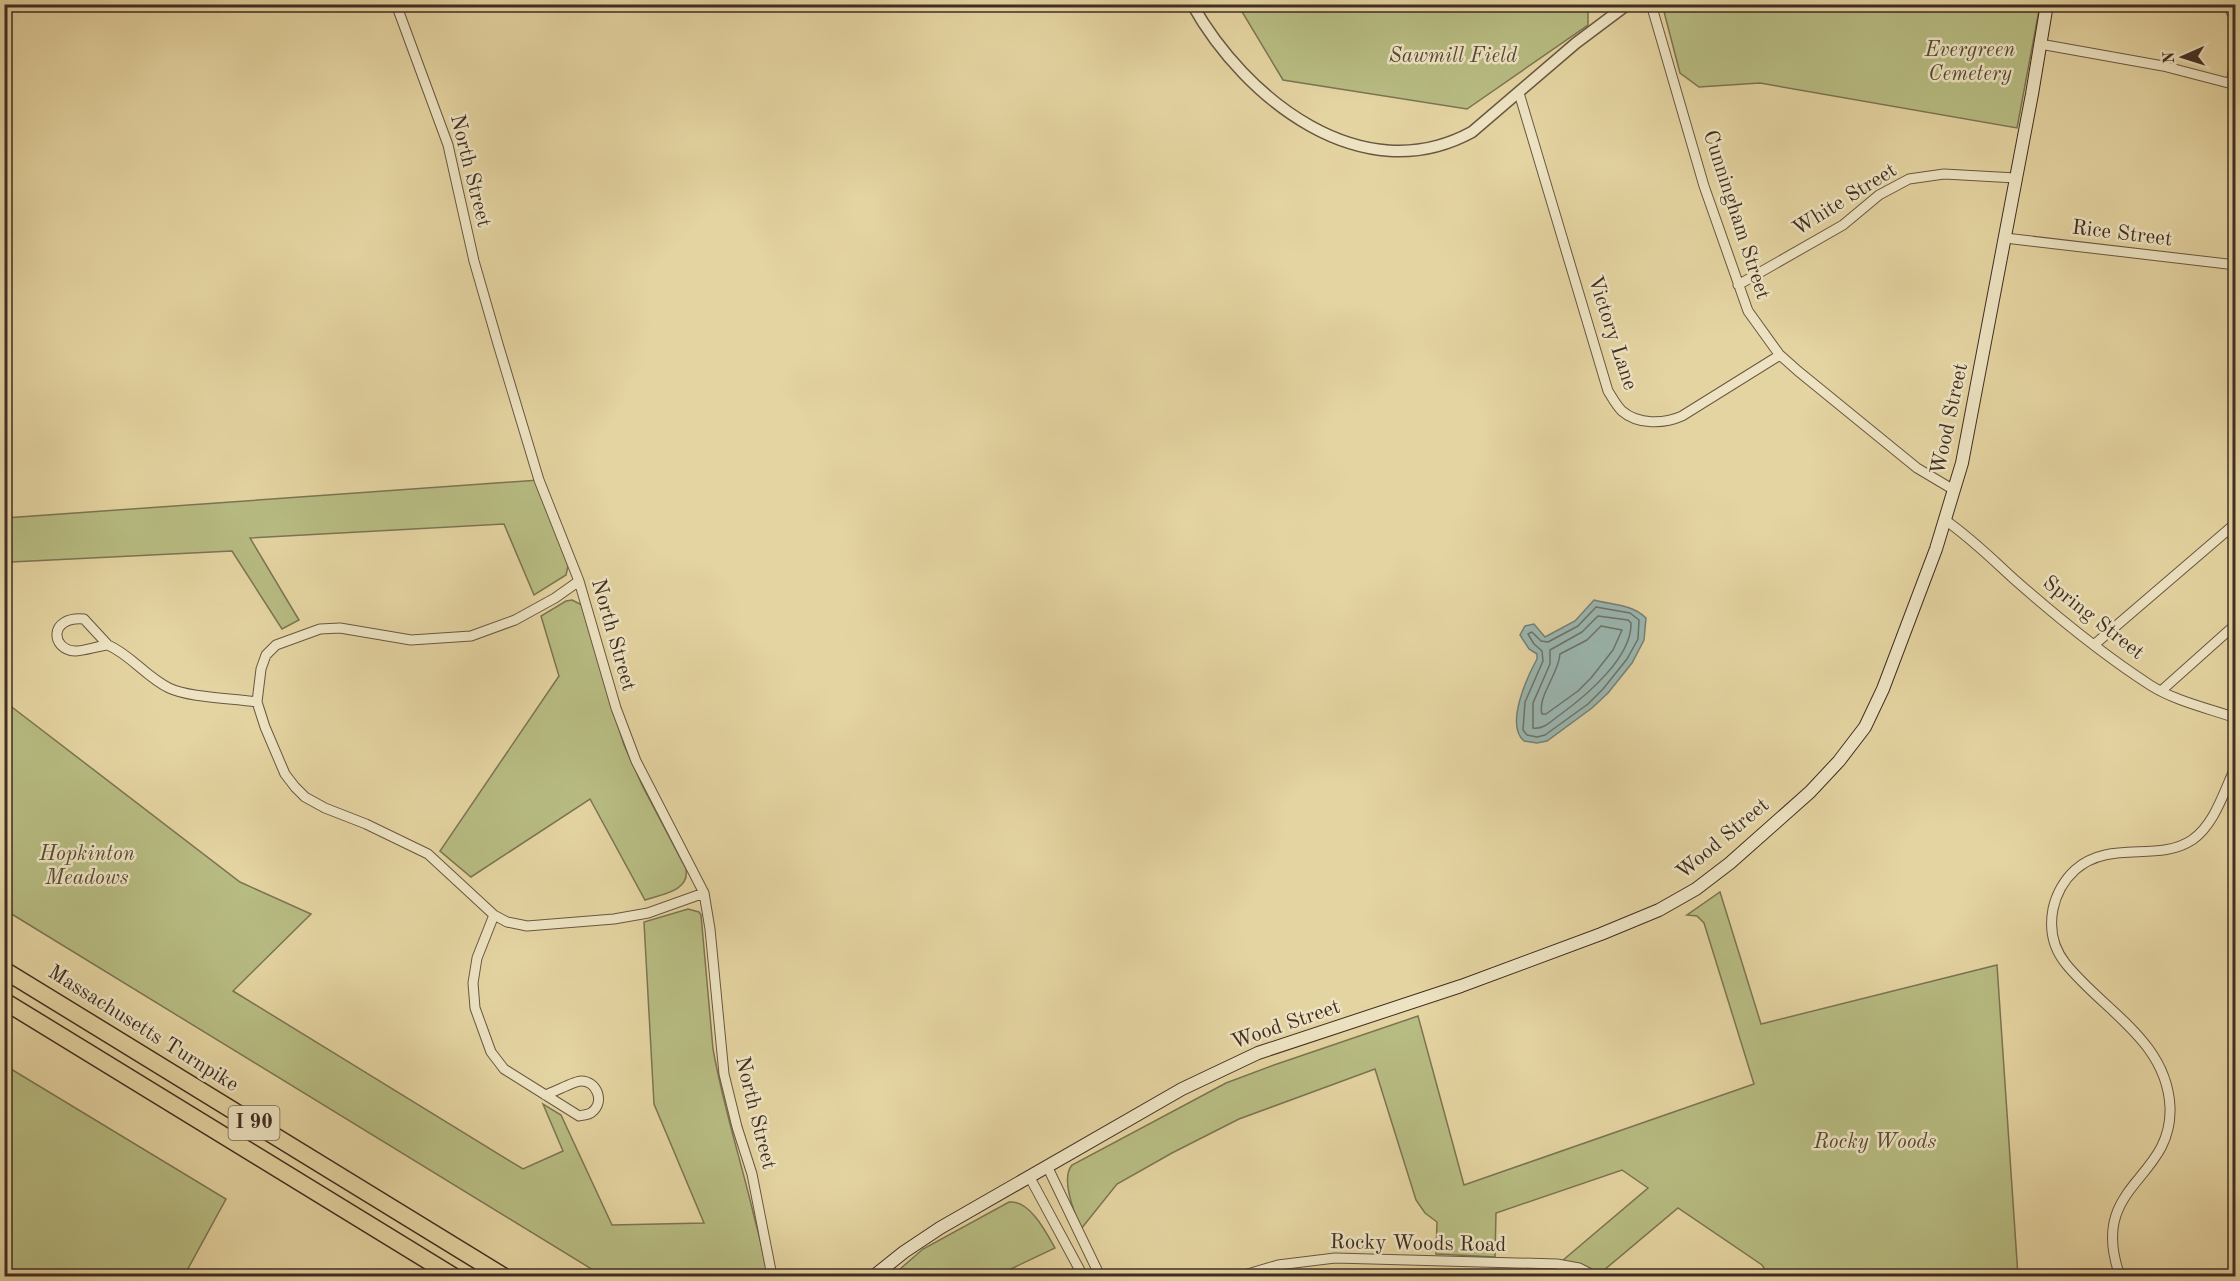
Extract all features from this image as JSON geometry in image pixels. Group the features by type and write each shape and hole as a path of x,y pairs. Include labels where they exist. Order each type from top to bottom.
{"highway":[{"name":"Massachusetts Turnpike","path":"4,970 504,1276"},
{"name":"I 90","path":"4,1001 453,1276"}],"main road":[{"name":"Wood Street","path":"874,1276 922,1239 1029,1176 1182,1089 1244,1059 1461,986 1640,920 1696,889 1730,863 1810,792 1839,761 1865,727 1883,689 1954,490 1970,425 2047,4"}],"street":[{"name":"North Street","path":"396,4 448,145 474,261 539,480 579,581 616,708 636,761 704,893 710,929 724,1074 752,1174 772,1276"},
{"path":"1192,4 1238,66 1275,102 1323,133 1358,146 1408,151 1448,144 1472,132 1576,43 1628,4"},
{"name":"Cunningham Street","path":"1651,4 1704,186 1738,285 1755,323 1780,355 1917,468 1954,490"},
{"path":"2227,4 2235,19 2235,42"},
{"path":"2040,44 2163,66 2233,84 2235,56"},
{"name":"Victory Lane","path":"1519,93 1608,391 1622,411 1632,417 1659,423 1670,422 1780,355"},
{"name":"White Street","path":"1738,285 1843,225 1879,195 1909,179 1944,174 2016,178"},
{"name":"Rice Street","path":"2005,238 2235,265"},
{"name":"Spring Street","path":"1945,520 1969,536 2032,594 2095,644 2161,691 2235,718"},
{"path":"2095,644 2235,523"},
{"path":"579,581 555,598 515,620 471,636 411,640 340,628 320,629 276,645 266,655 261,669 258,702 265,727 285,774 305,797 428,854 494,915 507,922 526,926 614,919 648,913 704,893"},
{"path":"108,645 75,651 67,649 56,635 59,626 66,620 84,619 108,645 136,663 152,678 171,689 258,702"},
{"path":"2161,691 2235,624"},
{"path":"2120,1276 2112,1248 2114,1220 2126,1194 2153,1161 2163,1143 2169,1122 2169,1094 2161,1066 2146,1043 2084,984 2060,957 2051,931 2053,909 2064,883 2084,863 2110,853 2174,848 2199,835 2212,818 2235,766"},
{"path":"494,915 477,958 473,983 475,1008 491,1052 504,1069 545,1095 579,1116 591,1113 598,1106 598,1095 595,1087 590,1083 573,1082 564,1089 545,1095"},
{"path":"1047,1166 1100,1276"},
{"path":"1029,1176 1083,1276"},
{"name":"Rocky Woods Road","path":"1240,1276 1278,1265 1335,1258 1557,1264 1579,1268 1595,1276"}],"green space":[{"name":"Evergreen Cemetery","path":"1662,4 2040,5 2017,128 1760,83 1699,87 1680,73"},
{"name":"Sawmill Field","path":"1238,5 1588,5 1588,25 1467,109 1283,80"},
{"path":"539,480 568,566 566,575 534,595 504,524 250,538 299,620 282,629 232,551 11,562 5,570 5,518"},
{"path":"572,600 582,605 624,745 686,869 684,882 679,887 645,900 590,799 471,877 440,851 559,676 541,616 566,601"},
{"name":"Hopkinton Meadows","path":"4,701 240,882 311,914 233,991 523,1169 563,1151 543,1104 561,1115 612,1225 704,1223 654,1104 644,922 688,909 699,912 713,1049 767,1276 603,1276 5,910"},
{"name":"Rocky Woods","path":"1720,892 1761,1024 1997,965 2018,1276 1769,1276 1762,1265 1678,1208 1597,1276 1562,1261 1648,1188 1622,1170 1496,1213 1495,1257 1436,1254 1437,1222 1425,1213 1416,1200 1375,1069 1239,1119 1172,1153 1117,1184 1081,1229 1068,1187 1069,1171 1072,1165 1226,1083 1418,1016 1464,1185 1754,1084 1704,923 1697,916 1687,915"},
{"path":"5,1068 11,1069 226,1199 184,1276 5,1276"},
{"path":"1009,1202 1024,1206 1030,1211 1055,1248 996,1276 892,1276 923,1249"}],"water":[{"path":"1594,600 1628,607 1640,613 1646,618 1644,640 1632,663 1608,693 1592,708 1547,741 1537,743 1524,741 1519,734 1517,713 1523,689 1537,659 1537,654 1529,649 1520,635 1525,626 1534,624 1545,637 1575,621"}]}
